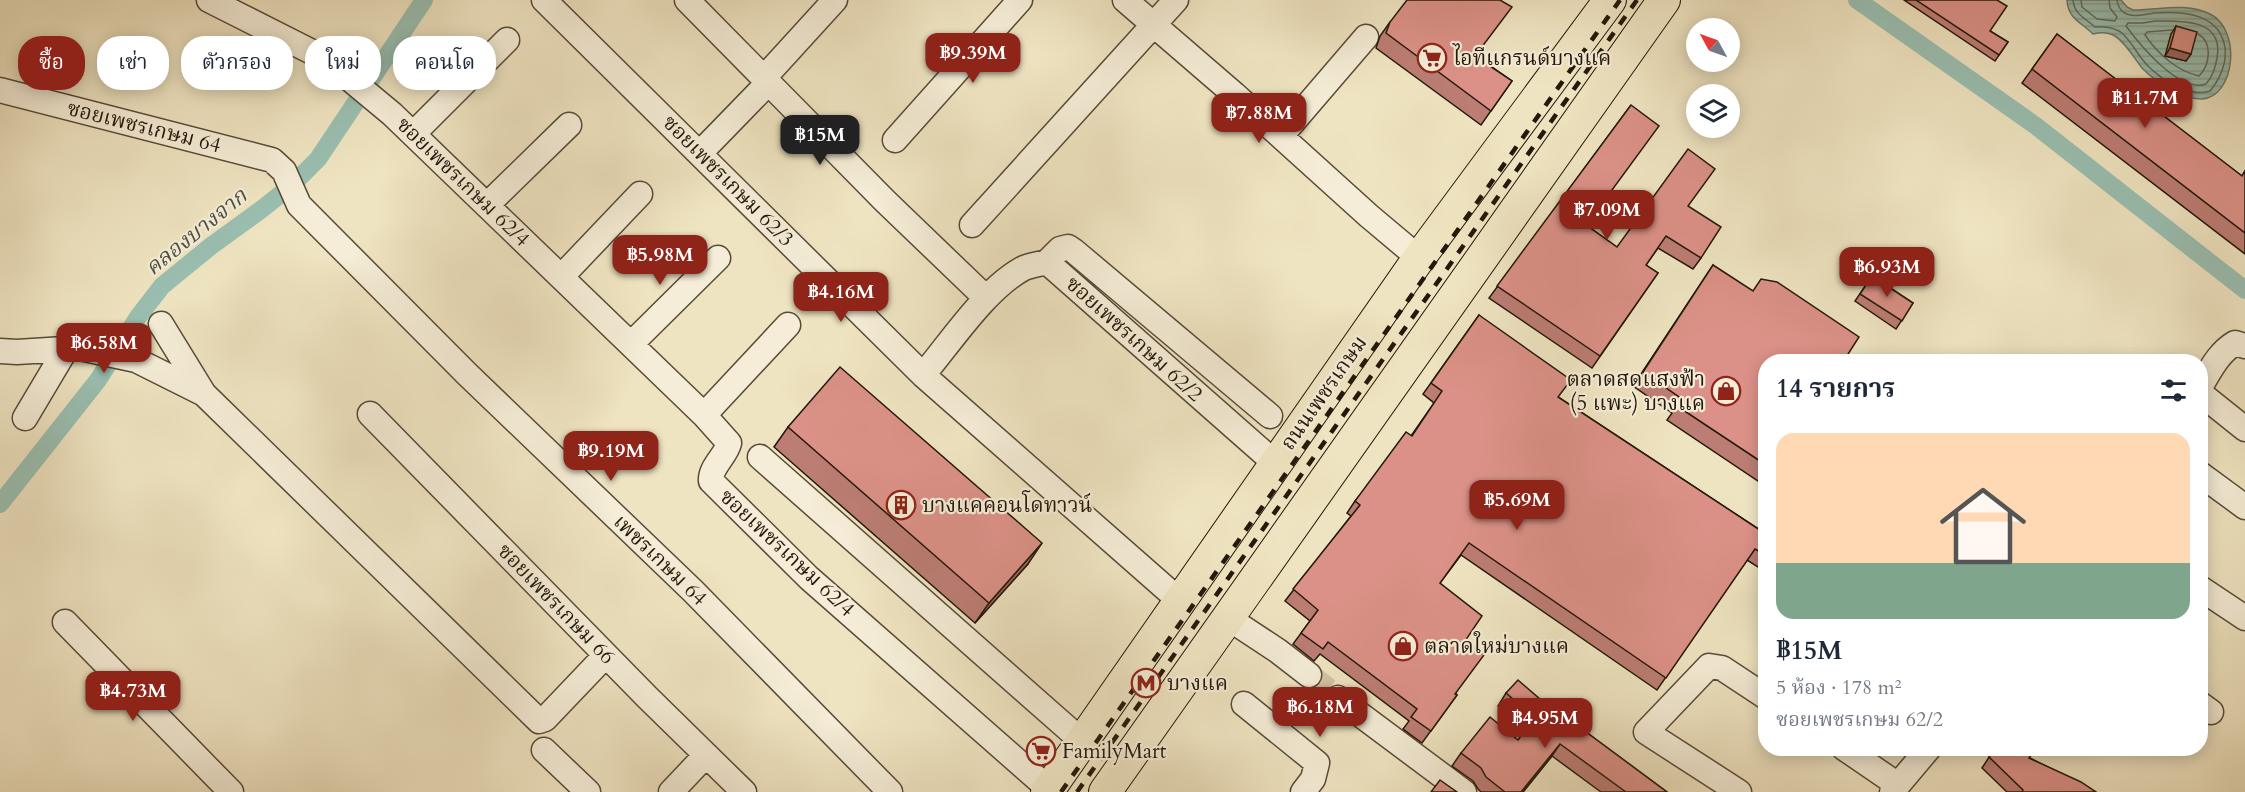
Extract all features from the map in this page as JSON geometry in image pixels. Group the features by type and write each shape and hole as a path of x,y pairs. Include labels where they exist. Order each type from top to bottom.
{"main road":[{"name":"ถนนเพชรเกษม","path":"1048,790 1419,258 1610,0"},
{"path":"1105,792 1664,0"}],"street":[{"name":"ซอยเพชรเกษม 62/4","path":"209,0 318,55 350,78 413,134 705,415 729,443 711,473 711,481 809,578 1048,790"},
{"name":"ซอยเพชรเกษม 62/3","path":"544,0 923,375 1180,601"},
{"path":"687,0 986,298"},
{"path":"700,153 766,81 835,0"},
{"path":"895,140 1020,0"},
{"path":"1125,0 1419,258"},
{"path":"972,225 1176,0"},
{"path":"1281,136 1366,37"},
{"path":"413,134 507,40"},
{"name":"ซอยเพชรเกษม 64","path":"0,90 272,160 284,171"},
{"path":"487,205 569,125"},
{"name":"เพชรเกษม 64","path":"284,171 299,205 467,374 693,591 890,792"},
{"path":"561,277 640,194"},
{"path":"1047,262 1060,249 1068,247 1270,416"},
{"path":"631,344 718,258"},
{"name":"ซอยเพชรเกษม 62/2","path":"923,375 986,298 1025,268 1047,262 1275,463"},
{"path":"1085,294 1100,273"},
{"path":"1128,333 1146,312"},
{"path":"161,324 204,394 539,721 545,719 606,655"},
{"path":"705,415 788,325"},
{"path":"2208,374 2228,348 2235,344 2245,346"},
{"path":"0,351 73,348 136,360 204,394"},
{"path":"25,418 73,348"},
{"path":"2208,399 2245,429"},
{"name":"ซอยเพชรเกษม 66","path":"370,414 744,792"},
{"path":"760,457 1083,742"},
{"path":"2208,480 2245,507"},
{"path":"2208,593 2245,618"},
{"path":"1228,618 1309,675"},
{"path":"65,622 231,792"},
{"path":"1739,792 1646,732 1708,666 1722,668 1758,692"},
{"path":"1338,698 1464,792"},
{"path":"1244,704 1317,763 1313,779 1303,792"},
{"path":"544,750 588,792"},
{"path":"671,792 706,755"},
{"path":"1854,756 1895,788 1922,756"}],"water":[{"path":"2067,0 2121,0 2133,10 2182,7 2210,14 2220,22 2227,34 2230,47 2230,62 2222,87 2213,95 2202,99 2187,96 2170,88 2142,68 2115,36 2104,33 2093,34 2080,23 2070,12"}],"building":[{"name":"ไอทีแกรนด์บางแค","path":"1407,0 1500,0 1512,7 1475,56 1512,81 1491,111 1386,33 1390,22"},
{"path":"1916,0 1997,0 2007,6 1990,31 2008,42 1999,55"},
{"path":"2176,26 2197,32 2191,54 2170,48"},
{"path":"2057,34 2242,176 2245,171 2245,233 2032,69"},
{"path":"1631,105 1659,126 1587,224 1589,227 1617,247 1688,149 1715,169 1688,206 1721,227 1701,258 1666,236 1646,265 1658,273 1600,356 1497,286"},
{"path":"1713,265 1753,291 1761,279 1777,282 1859,337 1848,354 1758,354 1758,460 1677,406 1682,399 1643,372"},
{"path":"1872,276 1913,303 1902,321 1860,294"},
{"path":"1479,315 1571,380 1558,397 1758,529 1758,551 1755,549 1666,678 1469,543 1440,583 1482,616 1465,641 1484,655 1431,731 1411,717 1417,709 1328,642 1323,649 1301,633 1318,610 1293,589 1360,505 1355,501 1406,432 1412,436 1442,391 1431,383"},
{"name":"บางแคคอนโดทาวน์","path":"840,367 1042,543 989,603 788,427"},
{"path":"1518,680 1547,705 1549,701 1575,721 1574,723 1667,792 1626,792 1560,744 1521,792 1505,792 1486,777 1481,768 1461,753 1490,717 1518,740 1535,718 1506,693"},
{"path":"2030,756 2029,758 2081,782 2096,792 2022,792 2023,790 1989,757"},
{"path":"1440,780 1457,792 1431,792"}],"waterway":[{"name":"คลองบางจาก","path":"0,504 98,380 138,317 162,286 292,185 318,159 424,0"},
{"path":"1857,0 2036,126 2245,290"}],"tunnel":[{"path":"1309,675 1338,698"}],"railway":[{"path":"1061,792 1620,0"},
{"path":"1077,792 1637,0"}],"place":[{"name":"ไอทีแกรนด์บางแค","path":"1432,58"},
{"name":"ตลาดสดแสงฟ้า (5 แพะ) บางแค","path":"1726,391"},
{"name":"บางแคคอนโดทาวน์","path":"901,505"},
{"name":"ตลาดใหม่บางแค","path":"1403,646"},
{"name":"บางแค","path":"1146,683"},
{"name":"FamilyMart","path":"1041,751"}]}
